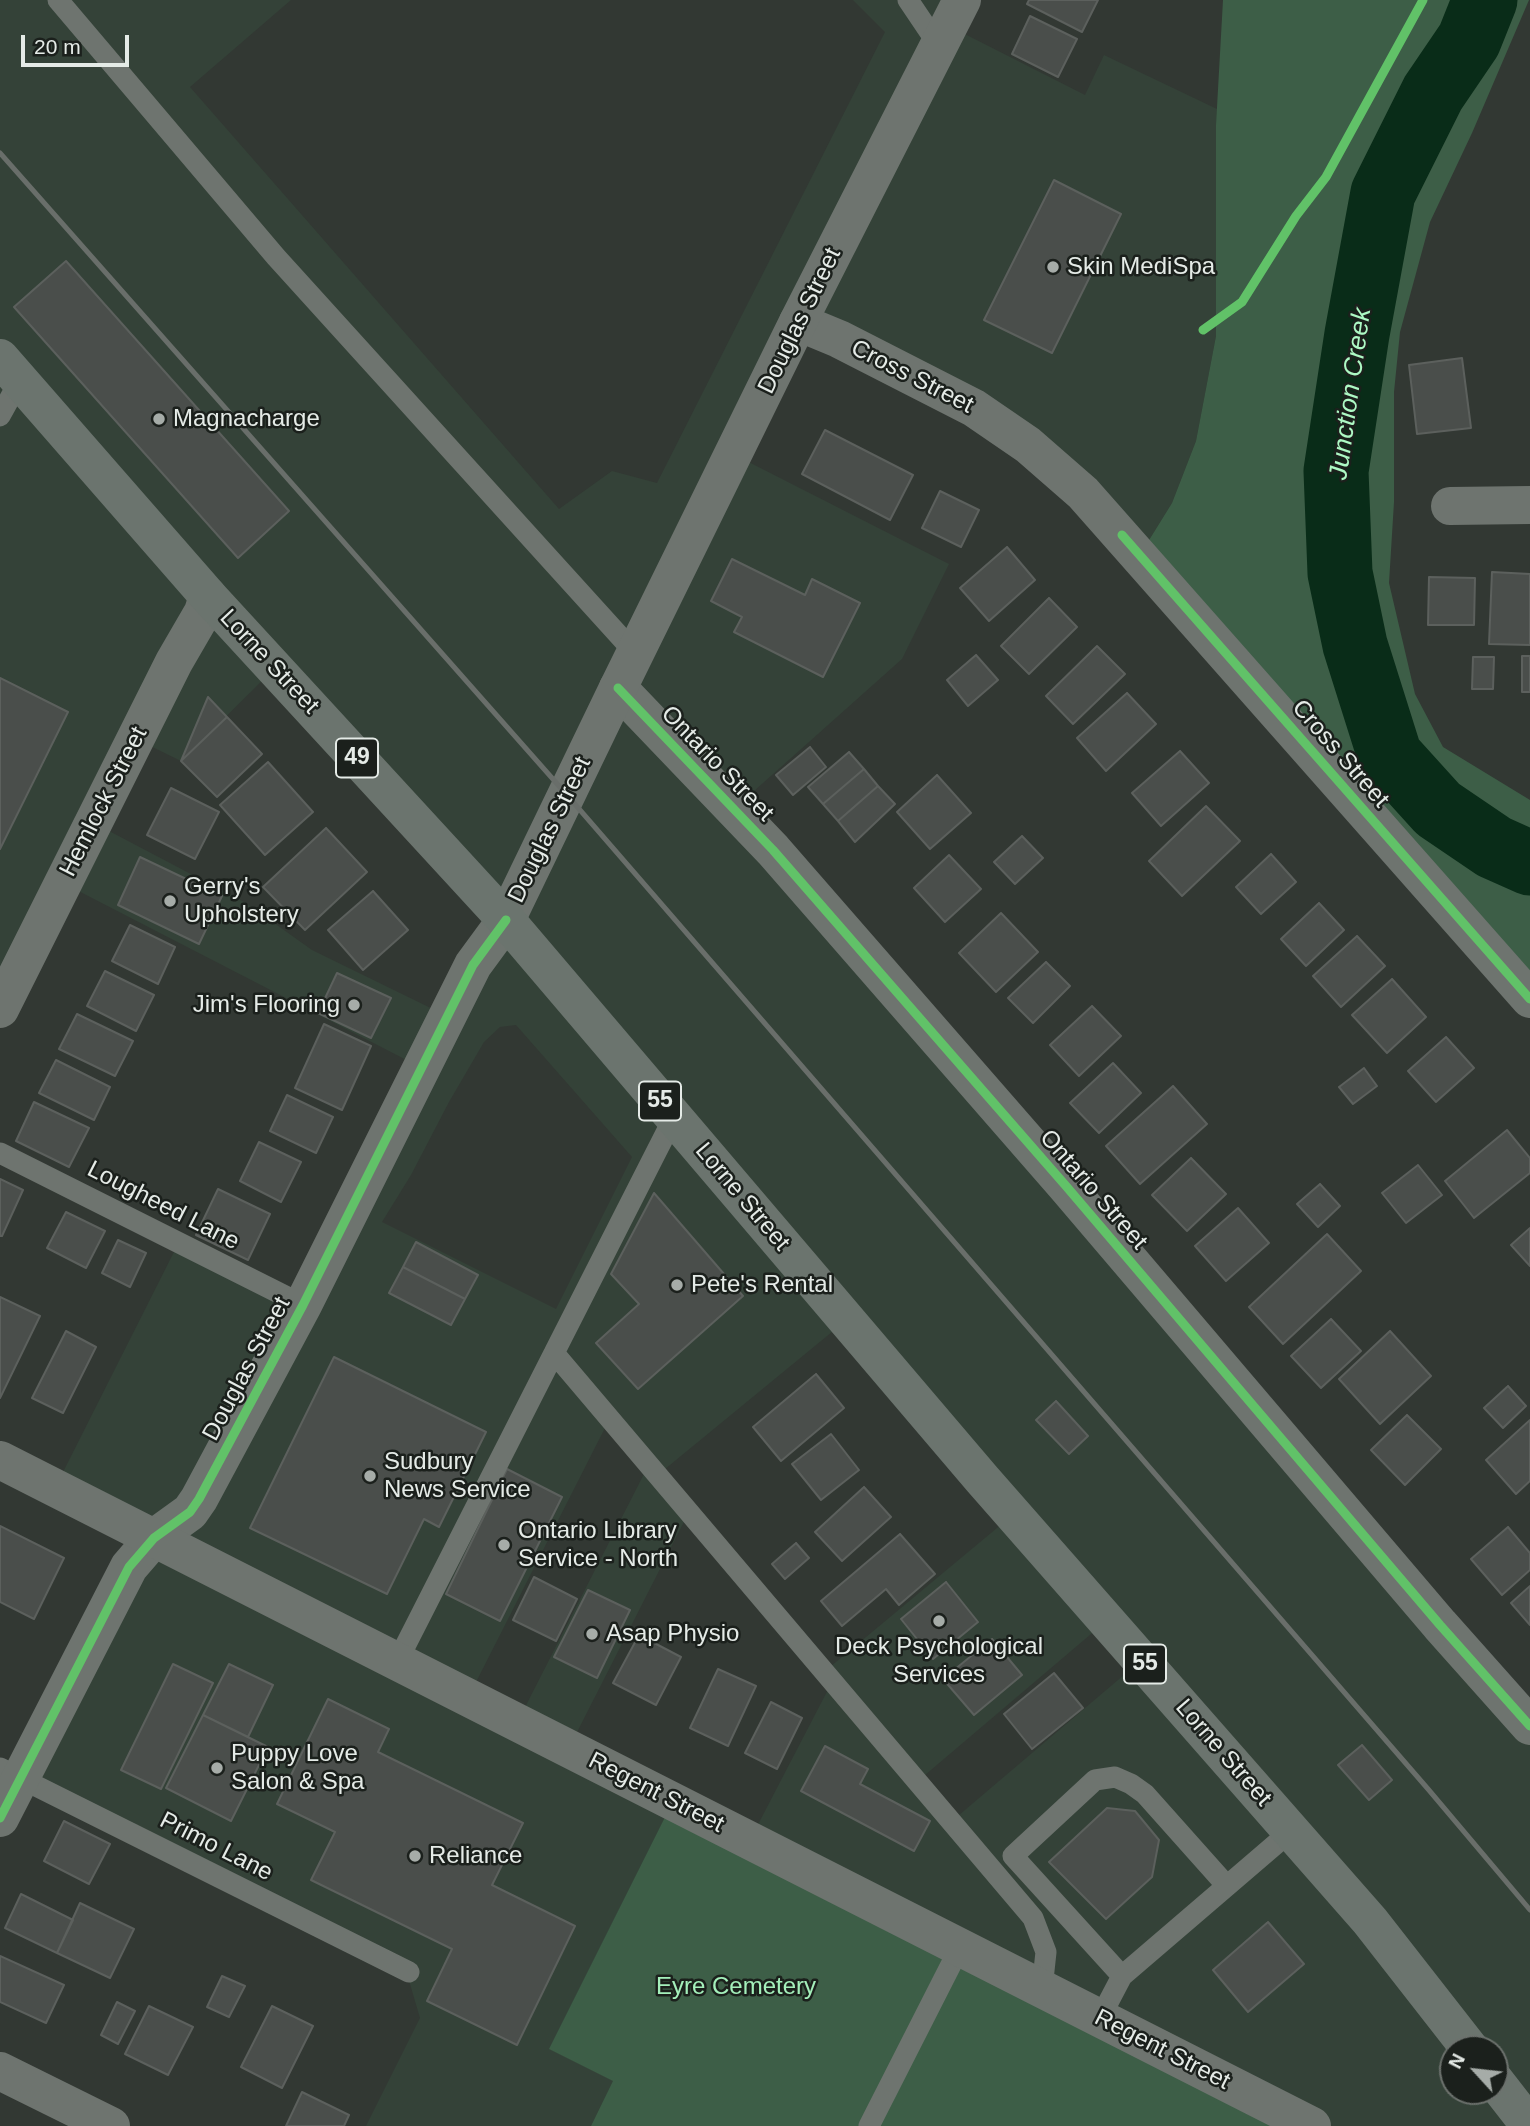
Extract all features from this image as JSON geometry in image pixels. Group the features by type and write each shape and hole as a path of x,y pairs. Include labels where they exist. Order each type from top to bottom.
{"main road":[{"name":"Lorne Street","path":"10,369 208,596 506,920 982,1479 1370,1921 1459,2035"},
{"path":"1509,2099 1530,2126"}],"street":[{"name":"Douglas Street","path":"0,1818 10,1773 129,1567 154,1538 190,1512 199,1499 303,1305 473,965 506,920 635,653 962,0"},
{"name":"Cross Street","path":"799,323 839,339 974,408 1028,445 1083,493 1530,999"},
{"path":"1450,506 1530,505"},
{"name":"Hemlock Street","path":"0,1009 208,596"},
{"name":"Ontario Street","path":"618,688 773,850 1530,1726"},
{"name":"Regent Street","path":"0,1460 1312,2126"},
{"path":"0,2071 111,2126"}],"lane":[{"path":"58,0 276,257 635,653"},
{"path":"908,0 939,46"},
{"path":"0,416 10,369"},
{"path":"397,1661 674,1117"},
{"name":"Lougheed Lane","path":"0,1153 303,1305"},
{"path":"554,1353 1033,1919 1046,1952 1042,1989"},
{"name":"Primo Lane","path":"10,1773 409,1972"},
{"path":"1122,1976 1013,1856 1095,1780 1115,1777 1131,1783 1145,1794 1227,1886"},
{"path":"1100,2018 1122,1976 1292,1831"},
{"path":"869,2126 960,1947"}],"shaded area":[{"path":"0,0 291,0 190,87 559,509 612,471 657,483 885,32 853,0 960,0 947,25 1085,95 1104,55 1217,109 1216,336 1196,441 1172,503 1141,553 1087,493 797,319 731,453 949,564 902,659 735,808 1530,1722 1530,2126 1318,2126 751,1838 832,1682 824,1672 1015,1513 849,1318 659,1474 690,1510 570,1746 674,1799 550,2049 614,2081 591,2126 366,2126 420,2018 407,1974 17,1779 153,1535 56,1486 180,1240 301,1302 420,1067 61,882 0,1002","holes":["277,666 505,915 445,1015 312,950 246,903 92,822 134,738 181,761","516,1025 632,1157 556,1309 382,1222 484,1042 500,1027","608,1422 647,1468 519,1719 470,1694","1104,1623 1138,1663 952,1821 918,1781"]}],"green space":[{"path":"1223,0 1529,0 1472,133 1430,222 1400,332 1394,392 1394,502 1389,583 1415,694 1443,747 1530,800 1530,994 1141,553 1172,503 1196,441 1216,336 1216,125"},
{"name":"Eyre Cemetery","path":"674,1799 1318,2126 591,2126 613,2081 549,2049"}],"building":[{"path":"1029,0 1098,0 1082,32 1027,4"},
{"path":"1030,16 1077,39 1058,77 1012,54"},
{"name":"Skin MediSpa","path":"1054,180 1121,214 1052,353 984,320"},
{"name":"Magnacharge","path":"66,261 289,511 238,558 14,307"},
{"path":"1462,358 1471,428 1417,434 1409,365"},
{"path":"825,430 913,475 890,520 802,474"},
{"path":"940,491 979,510 961,547 922,528"},
{"path":"1007,547 1035,580 989,621 960,588"},
{"path":"732,559 805,595 812,579 860,603 823,677 734,632 742,617 711,601"},
{"path":"1492,572 1530,574 1530,645 1489,644"},
{"path":"1429,577 1475,578 1474,625 1428,625"},
{"path":"1049,598 1077,627 1029,674 1001,646"},
{"path":"1097,646 1125,674 1073,724 1046,696"},
{"path":"976,655 998,680 968,706 947,680"},
{"path":"1522,656 1530,656 1530,692 1522,692"},
{"path":"1473,657 1494,657 1493,689 1472,689"},
{"path":"0,678 68,712 0,849"},
{"path":"1127,693 1156,724 1106,771 1077,738"},
{"path":"208,697 227,717 181,761"},
{"path":"227,717 262,754 217,797 181,761"},
{"path":"810,747 826,767 793,795 776,775"},
{"path":"1180,751 1209,783 1161,826 1132,793"},
{"path":"849,752 864,769 823,804 808,787"},
{"path":"268,762 313,812 265,855 220,805"},
{"path":"864,769 878,786 838,821 823,804"},
{"path":"937,775 971,813 930,849 897,812"},
{"path":"878,786 895,804 855,842 838,821"},
{"path":"171,788 219,812 195,859 147,835"},
{"path":"1206,806 1240,841 1182,896 1149,861"},
{"path":"326,828 367,872 305,930 263,887"},
{"path":"1022,836 1043,858 1015,884 994,862"},
{"path":"1271,854 1296,882 1261,914 1236,887"},
{"path":"949,855 981,889 945,922 914,888"},
{"name":"Gerry's Upholstery","path":"140,857 222,896 199,944 118,905"},
{"path":"373,891 408,930 363,970 328,930"},
{"path":"1319,903 1344,930 1306,966 1281,939"},
{"path":"1001,913 1038,952 996,992 959,953"},
{"path":"130,925 175,947 158,984 112,961"},
{"path":"1357,936 1385,966 1341,1007 1313,976"},
{"path":"1046,962 1070,986 1033,1023 1008,998"},
{"path":"105,971 154,995 136,1031 87,1006"},
{"name":"Jim's Flooring","path":"337,973 391,998 371,1038 318,1013"},
{"path":"1392,979 1426,1017 1387,1053 1352,1015"},
{"path":"1092,1006 1121,1036 1079,1076 1050,1045"},
{"path":"77,1014 133,1041 115,1076 59,1049"},
{"path":"324,1024 371,1046 342,1110 295,1088"},
{"path":"1446,1037 1474,1068 1436,1102 1408,1071"},
{"path":"56,1060 110,1087 94,1120 39,1093"},
{"path":"1113,1063 1141,1093 1099,1133 1070,1103"},
{"path":"1364,1068 1377,1086 1353,1104 1339,1087"},
{"path":"1173,1086 1207,1124 1140,1184 1106,1146"},
{"path":"287,1095 333,1117 316,1153 270,1131"},
{"path":"34,1102 89,1128 69,1167 16,1141"},
{"path":"1507,1130 1530,1158 1530,1173 1474,1218 1445,1181"},
{"path":"259,1142 301,1162 281,1202 240,1181"},
{"path":"1191,1158 1226,1194 1187,1231 1152,1195"},
{"path":"1418,1165 1442,1195 1406,1223 1382,1193"},
{"path":"0,1179 23,1190 2,1236 0,1236"},
{"path":"1320,1184 1340,1206 1318,1227 1297,1204"},
{"path":"218,1189 270,1214 248,1260 196,1235"},
{"name":"Pete's Rental","path":"654,1193 743,1296 638,1389 596,1343 639,1304 611,1274"},
{"path":"1238,1208 1269,1243 1226,1281 1195,1246"},
{"path":"66,1212 105,1231 86,1268 47,1248"},
{"path":"1530,1228 1530,1266 1511,1245"},
{"path":"1327,1234 1361,1271 1283,1344 1249,1307"},
{"path":"118,1240 146,1253 130,1287 102,1273"},
{"path":"416,1242 478,1275 465,1299 403,1267"},
{"path":"403,1267 465,1299 451,1325 389,1293"},
{"path":"0,1297 40,1316 0,1398"},
{"path":"1331,1319 1361,1351 1321,1388 1291,1356"},
{"path":"66,1331 96,1347 63,1413 32,1398"},
{"path":"1390,1331 1431,1376 1380,1424 1339,1379"},
{"name":"Sudbury News Service","path":"334,1357 486,1432 439,1527 424,1519 387,1594 250,1528"},
{"path":"816,1374 844,1408 781,1461 753,1427"},
{"path":"1508,1386 1526,1406 1503,1428 1484,1408"},
{"path":"1056,1401 1088,1436 1069,1454 1036,1420"},
{"path":"1407,1415 1441,1449 1405,1485 1371,1450"},
{"path":"1530,1420 1530,1481 1516,1494 1486,1460"},
{"path":"831,1434 859,1470 821,1500 792,1464"},
{"name":"Ontario Library Service - North","path":"507,1469 562,1497 500,1621 446,1594"},
{"path":"864,1487 891,1517 842,1561 815,1532"},
{"path":"0,1526 64,1558 34,1619 0,1602"},
{"path":"1508,1527 1530,1553 1530,1570 1502,1595 1471,1559"},
{"path":"900,1534 935,1574 899,1605 886,1589 842,1626 821,1601"},
{"path":"796,1543 809,1558 785,1579 772,1564"},
{"path":"534,1577 577,1599 556,1641 513,1620"},
{"name":"Deck Psychological Services","path":"946,1582 978,1622 933,1659 901,1619"},
{"path":"1530,1586 1530,1625 1511,1603"},
{"name":"Asap Physio","path":"588,1590 630,1610 597,1678 554,1657"},
{"path":"639,1635 681,1657 656,1705 613,1683"},
{"path":"992,1639 1022,1675 974,1715 943,1679"},
{"path":"173,1664 213,1683 161,1789 121,1770"},
{"path":"229,1664 273,1685 248,1737 203,1715"},
{"path":"718,1669 756,1686 728,1746 690,1728"},
{"path":"1054,1673 1083,1708 1032,1749 1004,1714"},
{"name":"Reliance","path":"328,1699 389,1729 378,1752 523,1823 492,1885 575,1926 517,2045 427,2001 452,1949 311,1880 335,1832 277,1804"},
{"path":"771,1702 802,1718 777,1769 745,1753"},
{"name":"Puppy Love Salon & Spa","path":"203,1715 268,1747 231,1821 166,1788"},
{"path":"1362,1745 1392,1780 1369,1800 1338,1765"},
{"path":"825,1746 868,1769 860,1784 930,1821 914,1851 801,1791"},
{"path":"1107,1808 1135,1811 1159,1840 1152,1877 1106,1919 1049,1862"},
{"path":"64,1821 110,1844 89,1884 44,1861"},
{"path":"21,1894 73,1920 57,1953 5,1928"},
{"path":"80,1903 134,1929 110,1978 57,1953"},
{"path":"1268,1922 1304,1964 1248,2012 1213,1970"},
{"path":"0,1956 64,1985 46,2023 0,2002"},
{"path":"222,1976 245,1986 229,2017 207,2007"},
{"path":"117,2002 135,2011 118,2044 101,2035"},
{"path":"149,2006 193,2027 168,2075 125,2054"},
{"path":"272,2006 313,2026 282,2088 241,2067"},
{"path":"302,2092 349,2115 344,2126 286,2126"}],"waterway":[{"name":"Junction Creek","path":"1485,0 1469,40 1433,93 1383,193 1357,334 1336,471 1340,573 1355,645 1390,756 1438,809 1494,847 1530,863"}],"railway":[{"path":"0,153 567,795 1530,1910"}],"cycle path":[{"path":"1203,330 1242,302 1296,216 1326,177 1423,0"},
{"path":"1122,535 1530,999"},
{"path":"618,688 773,850 1530,1726"},
{"path":"0,1818 129,1567 154,1538 190,1512 199,1499 303,1305 473,965 506,920"}],"place":[{"name":"Skin MediSpa","path":"1053,267"},
{"name":"Magnacharge","path":"159,419"},
{"name":"Gerry's Upholstery","path":"170,901"},
{"name":"Jim's Flooring","path":"354,1005"},
{"name":"Pete's Rental","path":"677,1285"},
{"name":"Sudbury News Service","path":"370,1476"},
{"name":"Ontario Library Service - North","path":"504,1545"},
{"name":"Deck Psychological Services","path":"939,1621"},
{"name":"Asap Physio","path":"592,1634"},
{"name":"Puppy Love Salon & Spa","path":"217,1768"},
{"name":"Reliance","path":"415,1856"}]}
